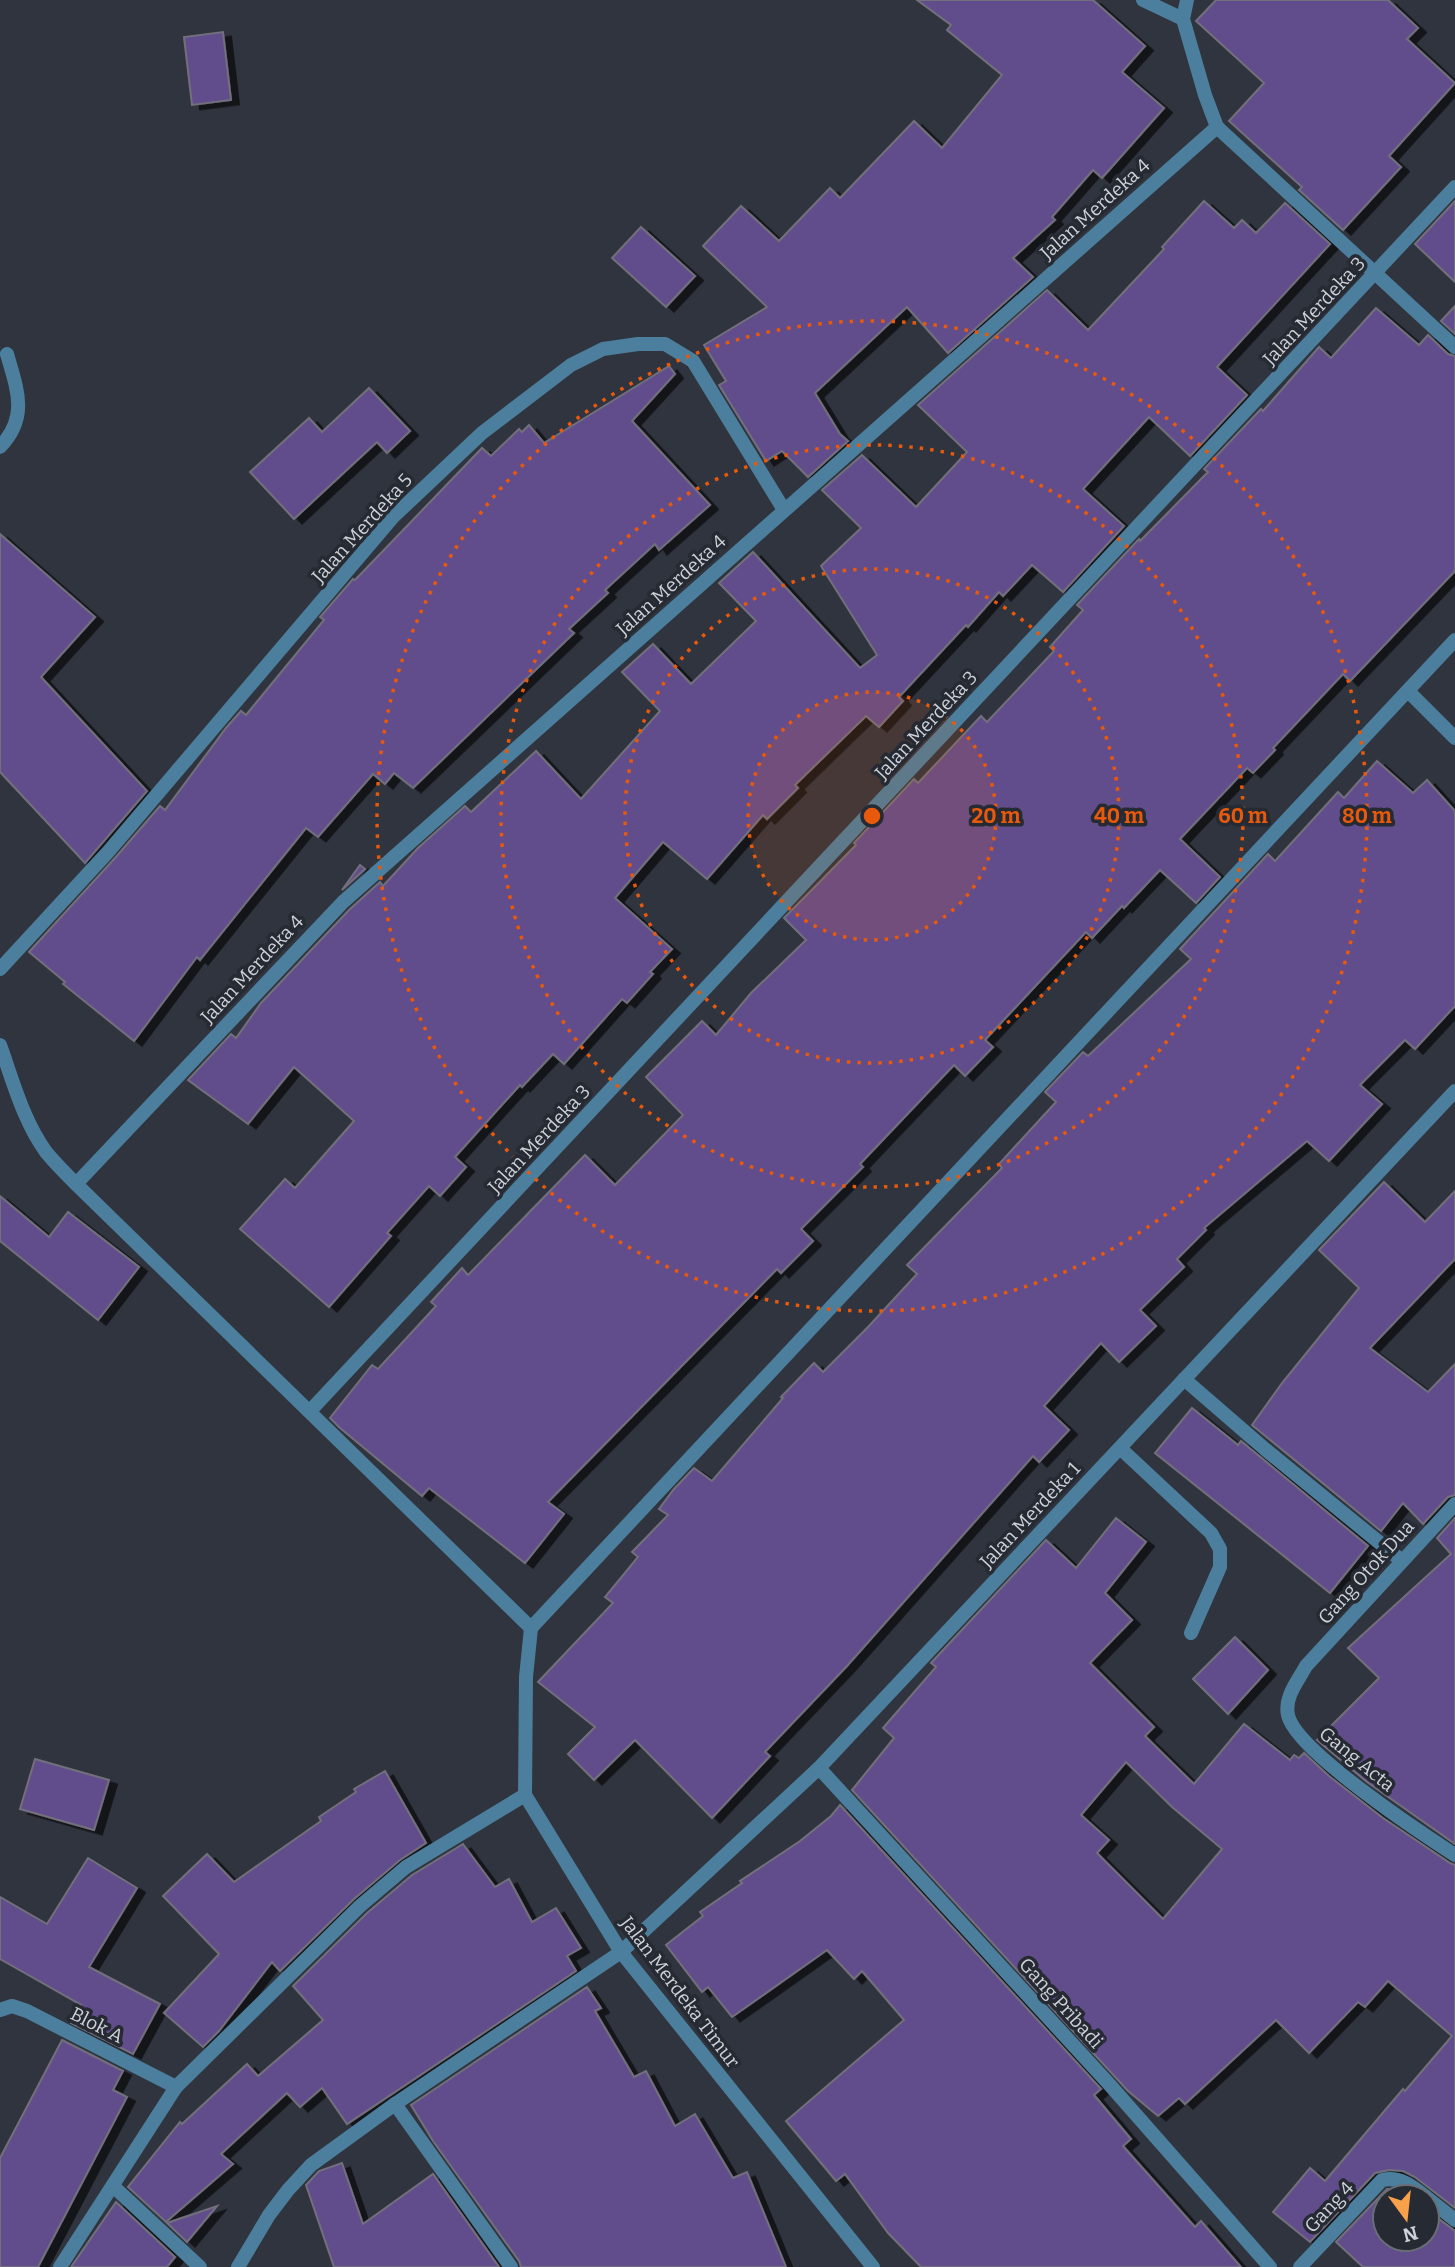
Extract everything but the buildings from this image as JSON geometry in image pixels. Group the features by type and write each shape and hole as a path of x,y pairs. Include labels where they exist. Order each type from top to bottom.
{"street":[{"path":"1143,0 1184,19"},
{"path":"1186,0 1184,19 1205,95 1217,127 1455,348"},
{"name":"Jalan Merdeka 4","path":"76,1184 343,902 1217,127"},
{"name":"Jalan Merdeka 3","path":"310,1411 1455,187"},
{"name":"Jalan Merdeka 5","path":"0,969 108,852 394,517 482,433 571,365 603,349 638,344 665,344 693,361 784,510"},
{"path":"0,447 13,431 19,409 7,354"},
{"path":"60,2267 176,2087 360,1906 406,1867 525,1795 526,1677 531,1628 1455,640"},
{"path":"1408,691 1455,738"},
{"path":"0,1045 21,1104 34,1133 47,1153 531,1628"},
{"name":"Jalan Merdeka 1","path":"239,2267 269,2215 299,2176 311,2165 395,2104 621,1952 819,1768 1455,1091"},
{"path":"1184,1379 1402,1561"},
{"path":"1120,1448 1211,1533 1220,1549 1220,1567 1191,1633"},
{"name":"Gang Otok Dua","path":"1306,1666 1455,1504"},
{"name":"Gang Acta","path":"1306,1666 1290,1694 1287,1705 1289,1720 1294,1730 1310,1748 1398,1817 1455,1855"},
{"name":"Gang Pribadi","path":"819,1768 1100,2074 1270,2267"},
{"name":"Jalan Merdeka Timur","path":"525,1795 621,1952 873,2267"},
{"name":"Blok A","path":"0,2010 12,2006 27,2011 176,2087"},
{"path":"395,2104 511,2267"},
{"name":"Gang 4","path":"1379,2183 1393,2178 1405,2183"},
{"path":"113,2186 200,2267"},
{"name":"Gang 4","path":"1300,2267 1371,2192"},
{"name":"Gang 4","path":"1441,2209 1455,2220"}]}
